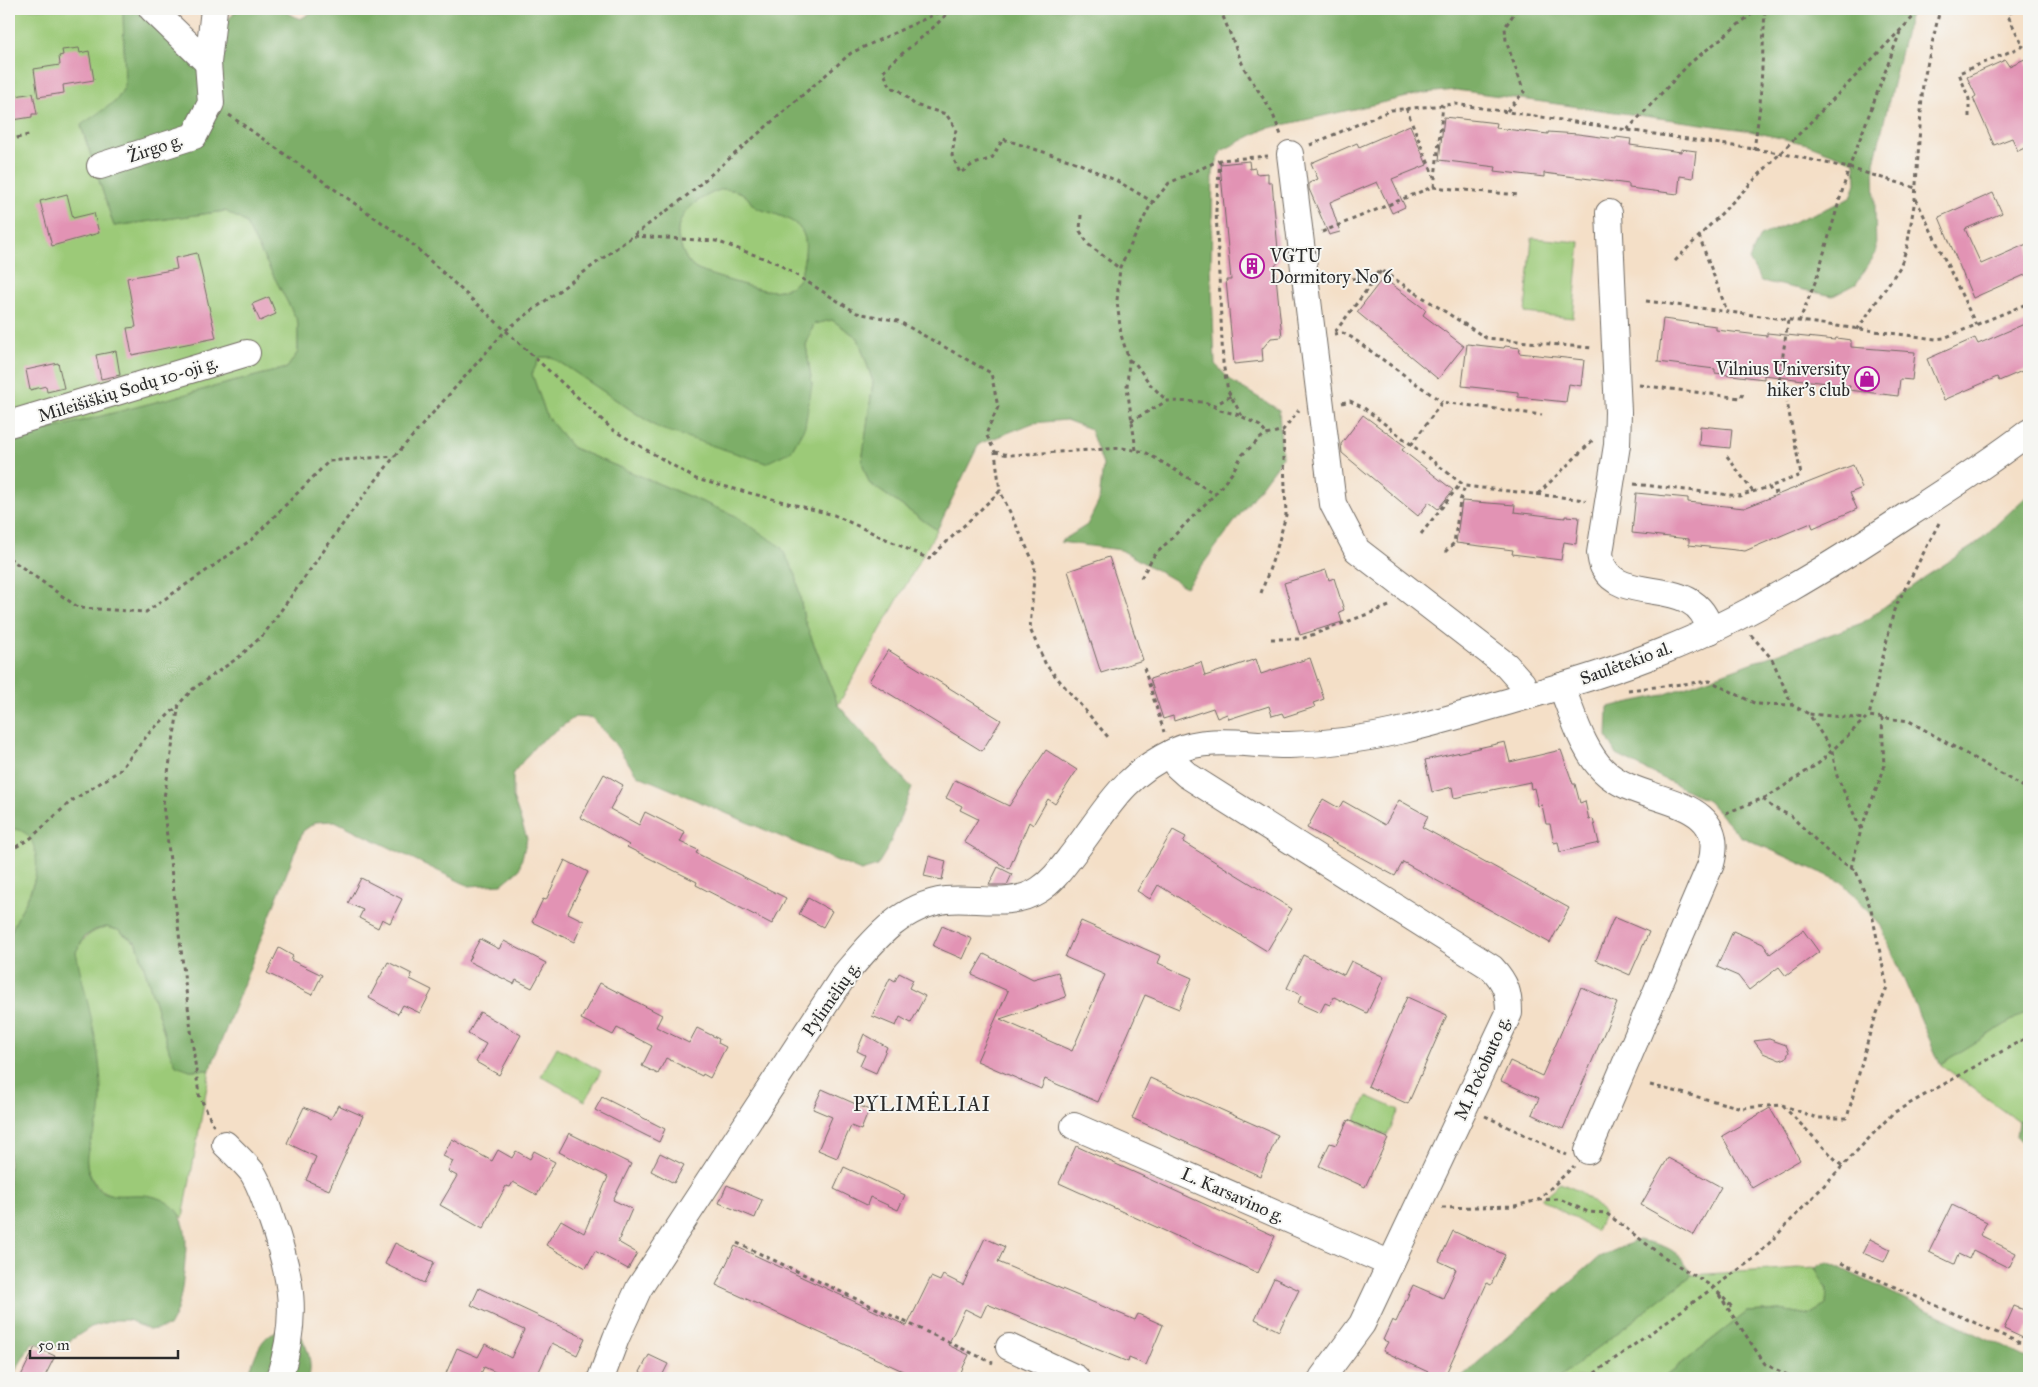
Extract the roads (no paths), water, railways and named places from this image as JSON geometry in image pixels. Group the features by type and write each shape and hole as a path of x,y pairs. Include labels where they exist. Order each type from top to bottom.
{"street":[{"path":"152,9 208,63"},
{"path":"208,63 214,9"},
{"name":"Žirgo g.","path":"100,166 194,136 211,103 208,63"},
{"path":"1290,154 1333,504 1357,550 1506,665 1522,683 1527,696"},
{"path":"1609,214 1617,382 1617,445 1600,553 1604,568 1613,578 1626,585 1682,597 1696,605 1707,618 1710,631"},
{"name":"Mileišiškių Sodų 10-oji g.","path":"9,424 247,353"},
{"name":"Saulėtekio al.","path":"1171,753 1194,745 1288,745 1350,741 1403,730 1527,696 1641,659 1710,631 1849,553 1937,496 2029,432"},
{"path":"1561,686 1592,759 1605,773 1620,783 1693,811 1707,821 1714,835 1716,848 1711,864 1584,1156"},
{"name":"M. Počobuto g.","path":"1171,753 1178,766 1187,775 1492,968 1504,981 1509,997 1508,1013 1392,1264 1362,1324 1322,1378"},
{"name":"Pylimėlių g.","path":"600,1378 639,1288 845,974 869,946 899,917 922,907 946,900 1003,901 1022,898 1038,891 1061,869 1119,790 1142,770 1171,753"},
{"name":"L. Karsavino g.","path":"1074,1126 1392,1264"},
{"path":"225,1144 252,1172 274,1226 290,1280 291,1309 286,1358 279,1378"},
{"path":"1005,1357 1076,1378"}],"place":[{"name":"VGTU Dormitory No 6","path":"1252,266"},
{"name":"Vilnius University hiker's club","path":"1867,379"}],"district":[{"name":"PYLIMĖLIAI","path":"922,1104"}]}
